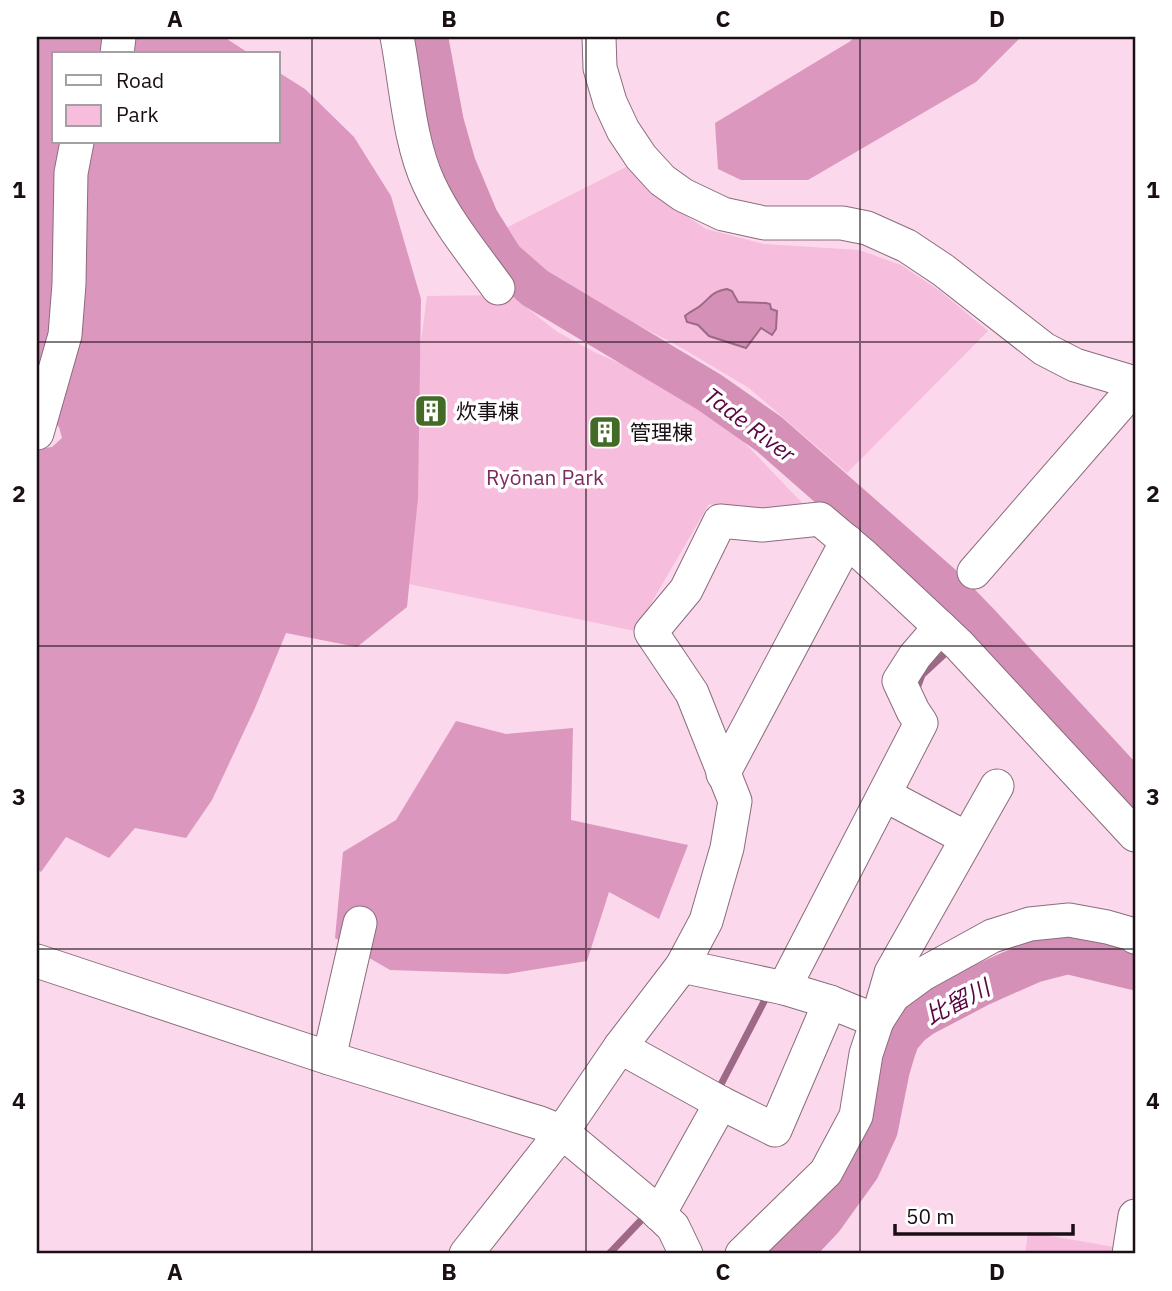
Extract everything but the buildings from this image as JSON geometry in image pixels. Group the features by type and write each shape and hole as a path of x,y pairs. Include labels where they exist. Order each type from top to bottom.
{"street":[{"path":"397,37 416,147 429,184 450,220 498,288"},
{"path":"598,37 600,68 610,102 623,130 662,180 683,195 723,214 764,223 842,223 867,228 907,246 943,270 1044,349 1075,365 1135,385 974,572"},
{"path":"37,433 66,326 71,173 77,144"},
{"path":"466,1254 562,1132 620,1047 682,966 706,921 727,848 735,801 692,693 651,632 687,590 720,521 762,525 820,519 950,636 1135,835"},
{"path":"723,774 847,541"},
{"path":"784,988 921,723 899,681 915,656 950,636"},
{"path":"741,1254 826,1172 856,1116 866,1054 891,973 997,786"},
{"path":"885,795 967,838"},
{"path":"877,1021 893,996 923,974 992,936 1030,924 1069,920 1107,927 1135,936"},
{"path":"329,1058 359,923"},
{"path":"37,961 562,1132 673,1227 687,1254"},
{"path":"682,966 784,988 830,1002 877,1021"},
{"path":"620,1047 775,1130 830,1002"},
{"path":"659,1214 721,1103"},
{"path":"1129,1254 1135,1216"}],"green space":[{"path":"626,167 658,197 706,229 764,244 859,250 901,265 940,291 988,331 847,473 749,388 540,271 520,252 506,228"},
{"name":"Ryōnan Park","path":"511,292 556,331 637,371 714,418 739,437 808,509 763,516 709,504 635,631 404,583 421,341 427,296 506,295"},
{"path":"1028,1232 1114,1247 1113,1254 1025,1254"}],"shaded area":[{"path":"37,37 224,37 247,52 52,52 52,144 280,144 280,73 305,89 354,137 391,196 421,299 418,498 407,607 357,647 286,633 212,800 186,838 135,828 109,858 66,837 41,872 37,869 37,449 52,447 62,438 59,427 47,415 40,373 37,372"},
{"path":"855,37 1021,37 976,82 808,180 741,180 718,169 715,123"},
{"path":"727,289 732,291 738,302 766,303 777,311 776,329 772,335 761,328 746,348 709,336 698,325 687,322 687,314 714,293"},
{"path":"456,721 506,734 573,728 571,820 688,845 659,919 609,892 587,961 507,974 390,970 335,938 343,852 396,820"}],"waterway":[{"name":"Tade River","path":"427,37 443,123 455,165 478,220 503,260 535,288 709,392 769,434 940,584 1135,793"},
{"path":"963,636 977,622"},
{"path":"916,691 922,675 950,649"},
{"name":"比留川","path":"789,1254 823,1218 859,1168 877,1129 895,1049 899,1038 910,1025 981,985 1033,962 1068,953 1135,969"},
{"path":"717,1092 768,994"},
{"path":"609,1254 647,1214"}],"place":[{"name":"炊事棟","path":"431,411"},
{"name":"管理棟","path":"605,432"}]}
